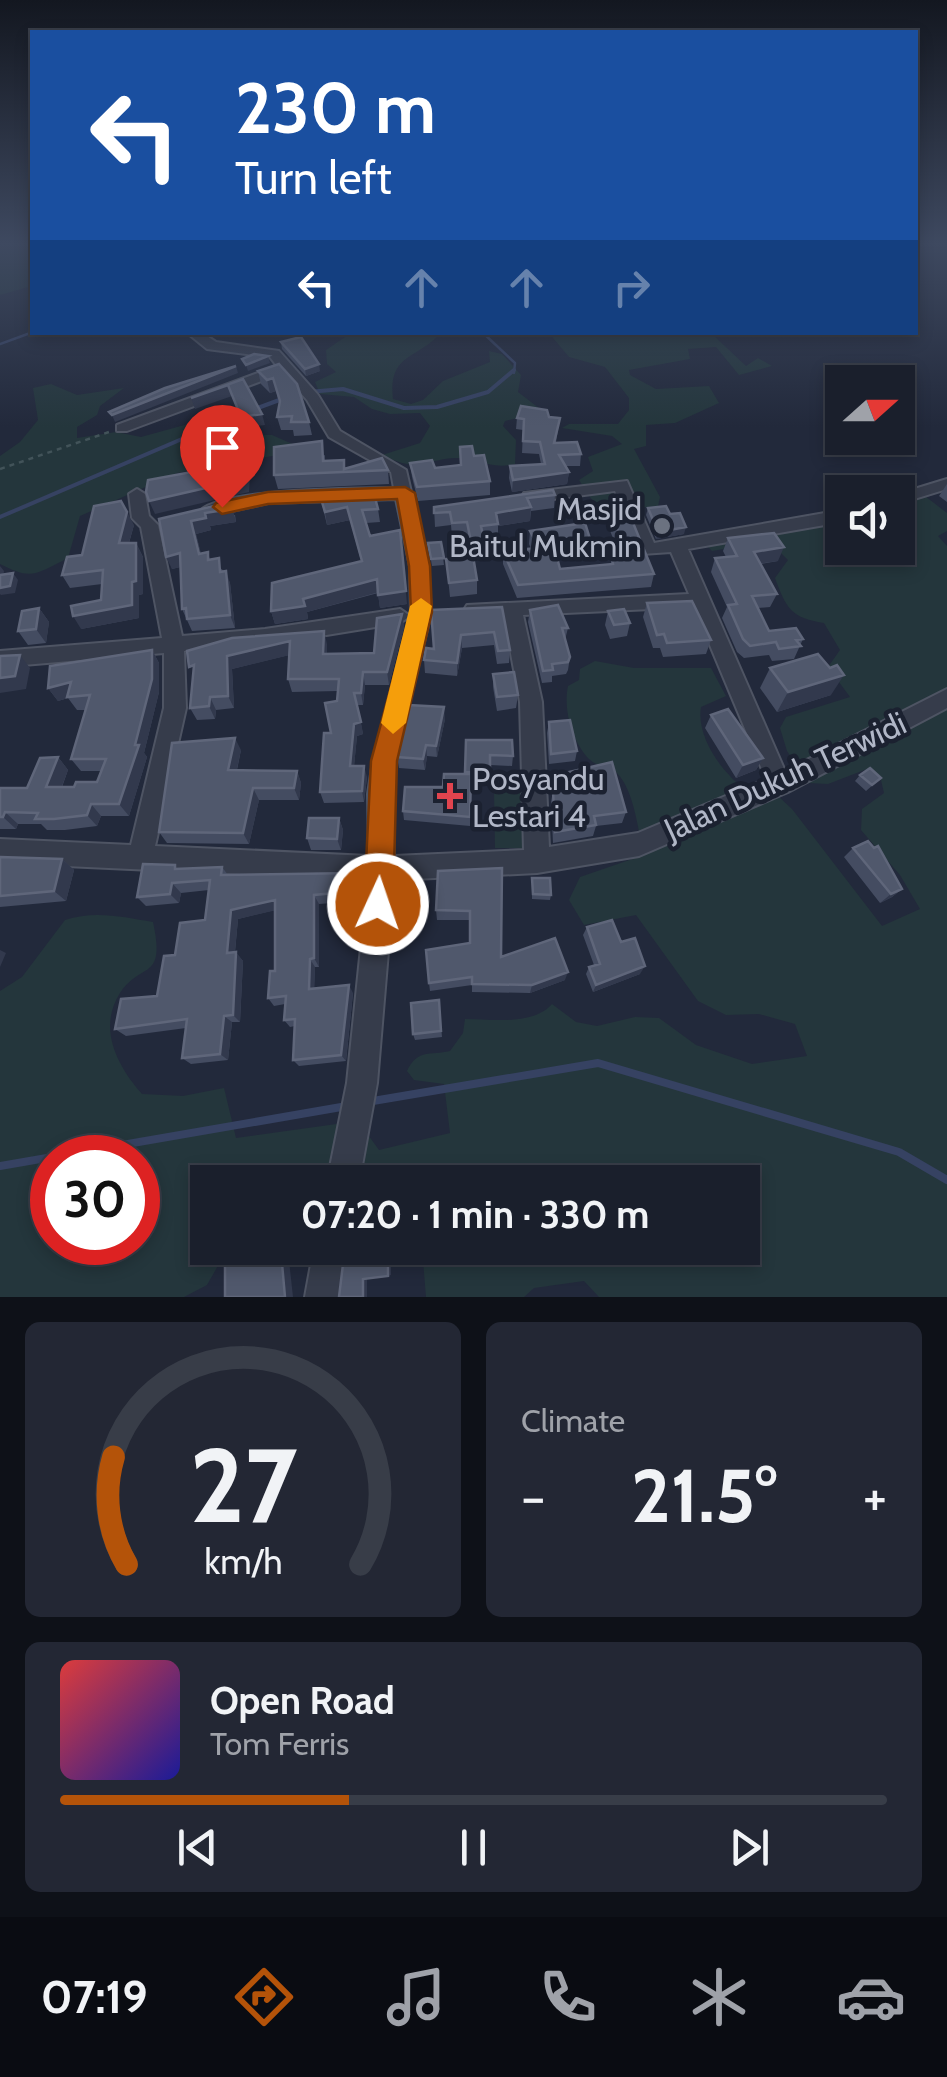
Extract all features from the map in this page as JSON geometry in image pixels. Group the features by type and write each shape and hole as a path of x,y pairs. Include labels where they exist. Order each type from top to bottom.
{"street":[{"path":"196,335 212,346 269,351 313,398 334,434 392,464 419,513 419,566 440,612 384,761 382,869 362,1083 346,1165"},
{"path":"122,428 284,367"},
{"path":"915,494 947,484"},
{"path":"504,501 621,485 644,548 678,547 825,519"},
{"path":"197,513 268,498 405,493"},
{"path":"137,494 141,518 157,523 174,646 174,708 141,856"},
{"path":"678,547 780,785"},
{"path":"0,659 174,646 440,612 701,600"},
{"path":"512,609 531,702 537,861"},
{"name":"Jalan Dukuh Terwidi","path":"0,851 382,869 537,861 639,844 780,785 947,698"},
{"path":"322,1297 328,1265"}],"path":[{"path":"0,469 122,428"}],"shaded area":[{"path":"348,335 435,335 404,360 395,374 393,399 411,404 423,400 443,381 490,362 489,351 502,354 521,375 518,392 544,412 505,421 503,426 516,440 515,464 498,466 460,458 406,464 382,455 420,443 430,426 420,413 390,414 372,409 354,397 320,394 315,382 336,372 327,364 326,350"},
{"path":"713,335 746,366 758,358 772,366 739,375 716,347 688,349 690,359 629,370 630,375 656,389 709,386 719,403 675,423 646,425 646,446 634,449 660,497 658,506 608,511 592,500 579,480 593,471 588,457 622,444 612,436 562,428 569,424 618,424 629,410 629,398 605,367 569,357 553,338"},
{"path":"51,384 77,395 124,388 100,406 97,415 77,427 77,438 116,432 141,437 228,413 240,434 272,435 306,450 177,473 80,516 68,558 40,572 26,574 0,564 0,456 20,442 38,420 33,388"},
{"path":"915,488 947,513 947,531 938,536 947,546 947,1297 599,1297 584,1281 534,1288 524,1297 426,1297 423,1265 760,1265 760,1165 190,1165 190,1265 218,1265 207,1285 184,1297 0,1297 0,991 22,977 65,920 98,915 153,922 154,962 128,983 113,1007 113,1047 142,1094 183,1096 224,1088 236,1138 358,1121 379,1150 450,1133 444,1084 414,1080 407,1071 411,1064 425,1054 450,1051 463,1033 465,1019 523,1018 552,1004 576,1022 597,1026 635,1017 659,1018 696,1045 752,1064 807,1056 795,1024 759,1014 726,1015 698,1001 636,915 584,925 569,900 580,877 644,855 635,812 623,781 611,769 592,762 570,725 568,686 579,680 580,669 595,661 634,668 711,668 726,696 701,707 700,718 711,751 726,771 742,787 763,782 792,809 882,926 920,909 900,875 861,830 862,809 884,793 881,780 867,769 828,784 808,783 787,751 780,728 786,717 850,697 828,667 840,650 824,623 797,614 783,597 775,578 788,560 769,541 712,551 696,534 775,524 825,511 825,565 915,565"},
{"path":"494,790 528,790 532,848 495,848"}],"building":[{"path":"301,337 319,364 305,369 281,342"},
{"path":"254,354 268,356 246,365 242,359"},
{"path":"279,364 297,384 309,422 291,422 292,416 277,417 280,401 273,378 267,380 258,371"},
{"path":"236,366 112,415 109,412 165,388"},
{"path":"243,379 262,414 241,417 228,385 191,398"},
{"path":"521,406 547,410 549,417 560,418 554,443 577,442 581,454 559,455 569,472 513,480 510,466 545,464 540,442 523,441 524,419 517,418"},
{"path":"322,441 323,461 344,460 344,469 382,458 388,470 274,475 274,447"},
{"path":"472,446 474,456 484,455 490,481 417,487 410,463 432,460 435,468 461,465 460,447"},
{"path":"194,463 246,463 245,479 149,501 148,480 192,472"},
{"path":"373,490 378,509 362,510 370,536 400,530 406,591 378,595 377,579 303,599 305,606 271,611 272,583 362,561 347,507 325,512 319,492"},
{"path":"553,490 555,495 527,498 531,507 496,513 498,524 481,526 485,546 472,547 467,522 452,523 450,512 434,513 434,507"},
{"path":"121,501 127,512 119,543 136,543 132,605 73,616 71,606 101,600 103,570 62,575 67,557 82,555 94,506"},
{"path":"231,502 231,509 205,513 206,518 191,521 199,554 208,552 208,560 219,558 220,572 226,571 230,615 187,619 186,608 182,609 180,553 166,557 159,519"},
{"path":"666,506 670,514 680,513 686,527 658,532 648,508"},
{"path":"629,513 654,574 518,585 503,551 539,548 530,531 585,523 590,539 553,542 560,569 613,564 612,560 629,559 612,515"},
{"path":"774,533 784,547 754,552 777,594 752,596 769,631 796,628 803,639 796,640 801,646 779,649 776,642 750,646 743,639 728,605 737,604 715,558 737,556 728,538"},
{"path":"441,542 444,558 431,559 428,543"},
{"path":"473,556 477,580 449,583 446,559"},
{"path":"13,573 10,586 0,588 0,575"},
{"path":"692,601 711,640 667,643 664,634 657,635 647,603"},
{"path":"558,605 568,628 562,628 570,657 568,662 552,664 553,670 543,671 530,610"},
{"path":"502,607 510,650 498,651 494,632 461,635 457,663 424,660 426,648 434,649 431,610"},
{"path":"39,608 36,629 18,631 22,611"},
{"path":"624,609 630,623 614,625 608,611"},
{"path":"402,614 387,672 363,672 361,693 354,693 361,722 354,724 350,766 364,766 362,791 320,792 324,733 331,733 325,703 337,701 339,679 288,679 290,641 227,656 228,696 210,697 209,706 190,708 194,665 189,667 187,651 232,638 324,631 323,654 374,653 377,618"},
{"path":"152,650 152,679 135,745 139,745 119,804 91,804 87,815 54,819 35,819 38,813 5,812 0,817 0,788 27,788 40,758 58,757 46,787 97,782 106,759 71,759 90,695 67,697 71,682 48,688 50,666"},
{"path":"818,654 830,668 837,665 844,675 788,692 770,668"},
{"path":"20,655 15,676 0,678 0,656"},
{"path":"514,672 518,695 497,697 493,674"},
{"path":"408,705 444,707 436,746 426,745 423,759 397,757"},
{"path":"728,709 763,758 743,765 711,715"},
{"path":"570,720 577,751 551,754 549,722"},
{"path":"235,738 228,770 297,771 294,788 253,788 243,833 159,832 172,743"},
{"path":"466,740 512,740 513,756 490,755 490,773 465,772"},
{"path":"612,762 626,812 594,816 596,825 555,832 553,791 565,790 561,774"},
{"path":"870,768 881,778 872,785 860,775"},
{"path":"444,774 471,774 470,817 403,811 405,787 443,787"},
{"path":"309,818 339,818 337,839 307,838"},
{"path":"868,841 874,848 878,846 902,889 891,894 853,848"},
{"path":"0,857 62,859 54,891 0,896"},
{"path":"143,864 175,865 175,869 222,867 221,875 356,873 356,891 314,895 314,958 310,959 309,989 349,985 341,1055 293,1060 295,1019 284,1020 286,996 268,998 270,971 275,971 275,900 231,910 227,953 236,952 233,1015 224,1016 220,1054 182,1058 187,1019 115,1029 121,999 157,996 164,956 175,955 180,923 205,920 210,880 172,883 170,894 137,897"},
{"path":"502,868 501,957 555,938 568,972 532,985 472,984 472,977 429,983 426,950 470,943 470,911 436,910 438,871"},
{"path":"532,878 550,878 551,895 533,894"},
{"path":"612,920 621,942 635,938 645,966 596,985 589,967 600,964 587,927"},
{"path":"439,1000 441,1031 413,1034 411,1003"},
{"path":"282,1265 285,1297 225,1297 225,1266"},
{"path":"343,1265 388,1265 388,1276 363,1279 363,1297 339,1297"}],"waterway":[{"path":"0,344 30,333"},
{"path":"485,335 515,363 514,373"},
{"path":"308,392 343,389 404,408 437,407 488,392 514,370"},
{"path":"255,409 282,399"},
{"path":"0,517 245,412"},
{"path":"367,1102 598,1063 899,1152 947,1180"},
{"path":"0,1166 347,1106"}],"slow traffic":[{"path":"393,723 421,606"}],"place":[{"name":"Masjid Baitul Mukmin","path":"662,526"},
{"name":"Posyandu Lestari 4","path":"450,796"}],"route":[{"path":"222,507 268,498 405,493 419,566 422,612 384,761 378,904"}]}
